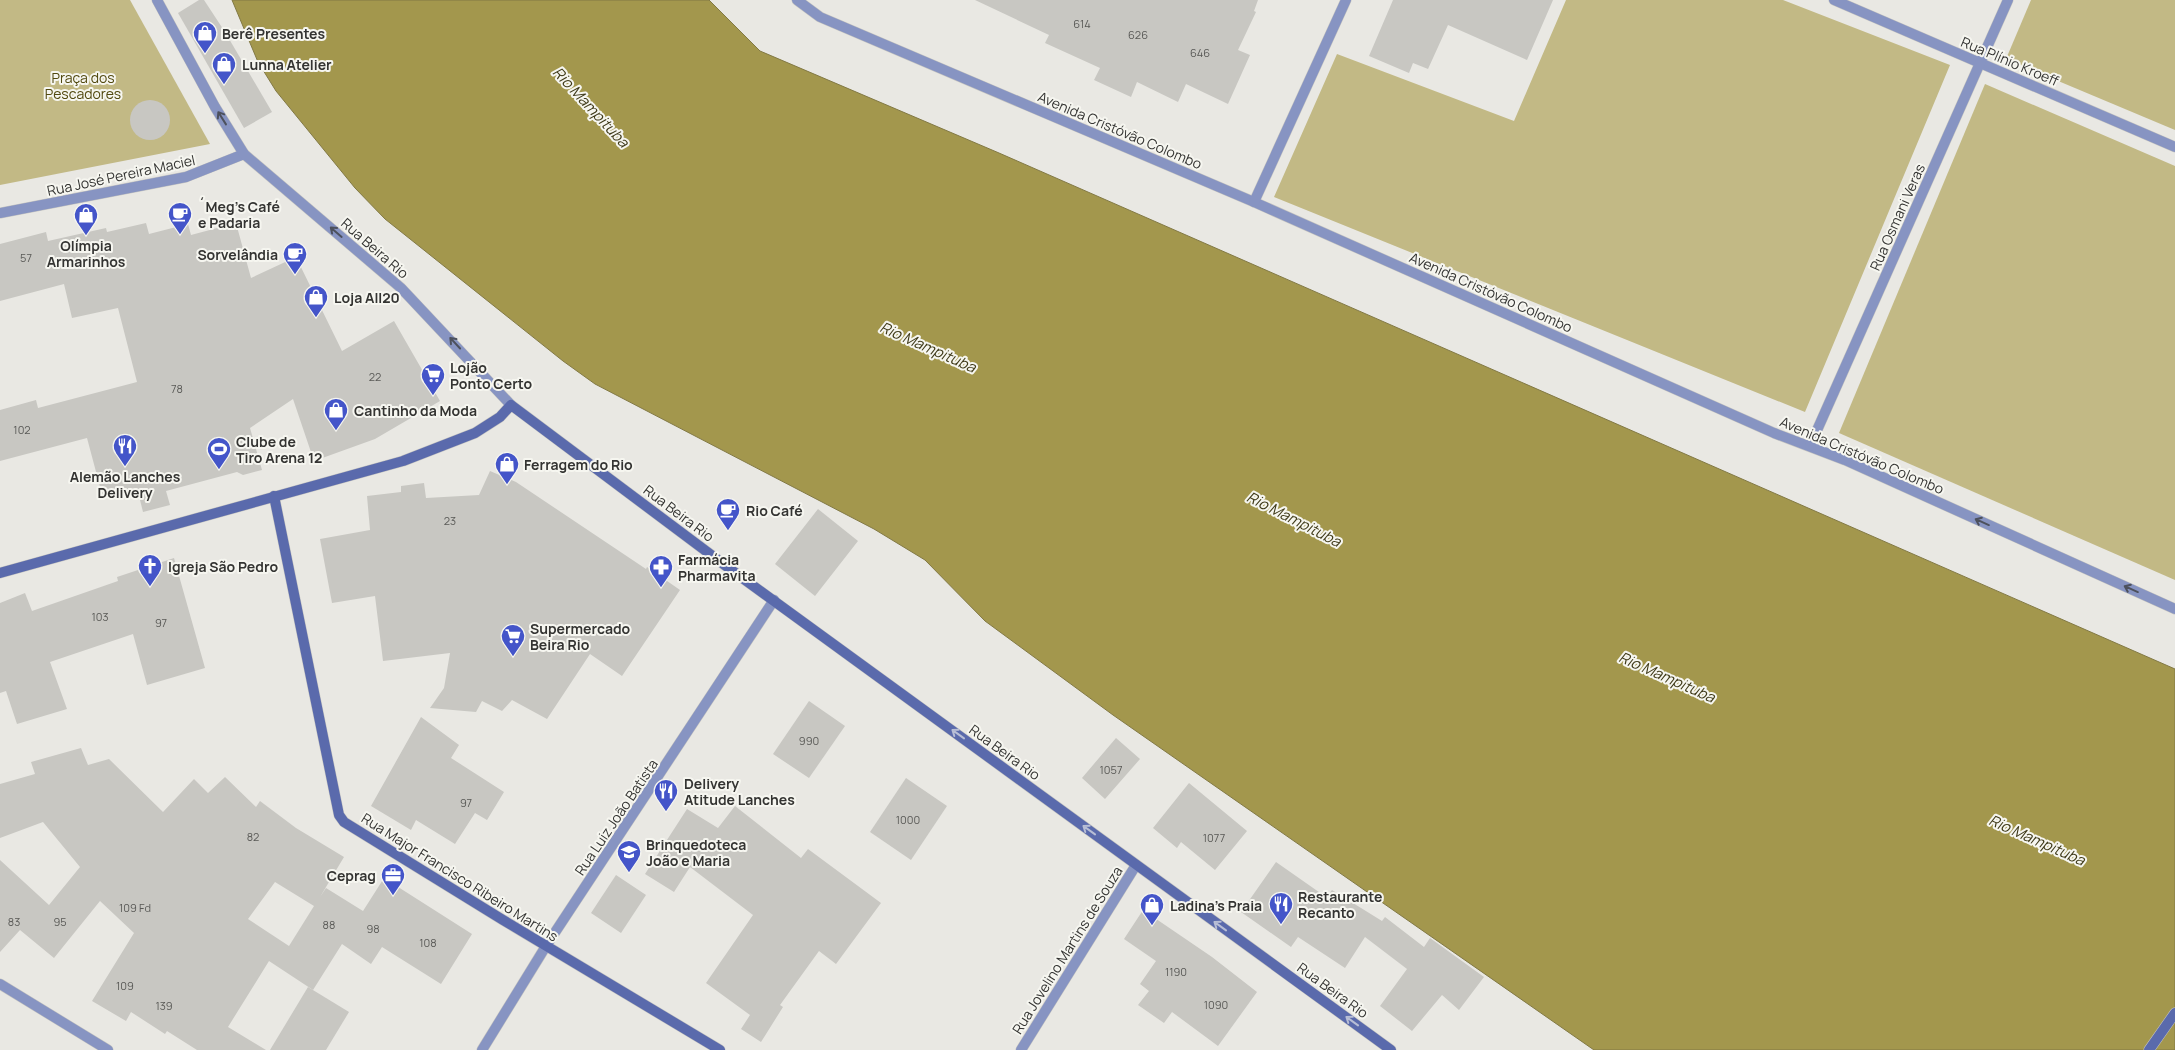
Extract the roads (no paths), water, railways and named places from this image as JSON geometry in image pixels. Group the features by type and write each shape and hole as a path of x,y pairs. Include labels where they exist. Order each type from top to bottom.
{"main road":[{"path":"0,573 403,461 476,433 500,417 511,405"},
{"name":"Rua Beira Rio","path":"511,405 774,600 1391,1050"},
{"name":"Rua Major Francisco Ribeiro Martins","path":"274,496 340,815 344,822 720,1050"},
{"path":"2149,1050 2175,1013"}],"street":[{"name":"Rua Beira Rio","path":"156,0 215,107 244,154 401,288 511,405"},
{"name":"Avenida Cristóvão Colombo","path":"797,0 820,17 1254,202 1774,433 1810,446 2175,608"},
{"path":"1254,202 1346,0"},
{"name":"Rua Plínio Kroeff","path":"1834,0 2175,147"},
{"name":"Rua Osmani Veras","path":"1810,446 2008,0"},
{"name":"Rua José Pereira Maciel","path":"0,213 186,177 218,166 244,154"},
{"name":"Rua Luiz João Batista","path":"482,1050 546,946 774,600"},
{"name":"Rua Jovelino Martins de Souza","path":"1021,1050 1136,865"},
{"path":"0,984 108,1050"}],"water":[{"name":"Rio Mampituba","path":"232,0 709,0 760,51 999,153 2175,669 2175,1050 1594,1050 1113,715 985,621 925,560 874,529 595,384 563,361 385,219 355,188 276,91 258,62"}],"place":[{"name":"Berê Presentes","path":"205,54"},
{"name":"Lunna Atelier","path":"224,85"},
{"name":"´Meg's Café e Padaria","path":"180,235"},
{"name":"Olímpia Armarinhos","path":"86,236"},
{"name":"Sorvelândia","path":"295,275"},
{"name":"Loja All20","path":"316,318"},
{"name":"Lojão Ponto Certo","path":"433,396"},
{"name":"Cantinho da Moda","path":"336,431"},
{"name":"Alemão Lanches Delivery","path":"125,467"},
{"name":"Clube de Tiro Arena 12","path":"219,470"},
{"name":"Ferragem do Rio","path":"507,485"},
{"name":"Rio Café","path":"728,531"},
{"name":"Igreja São Pedro","path":"150,587"},
{"name":"Farmácia Pharmavita","path":"661,588"},
{"name":"Supermercado Beira Rio","path":"513,657"},
{"name":"Delivery Atitude Lanches","path":"666,812"},
{"name":"Brinquedoteca João e Maria","path":"629,873"},
{"name":"Ceprag","path":"393,896"},
{"name":"Restaurante Recanto","path":"1281,925"},
{"name":"Ladina's Praia","path":"1152,926"}],"park label":[{"name":"Praça dos Pescadores","path":"83,86"}]}
